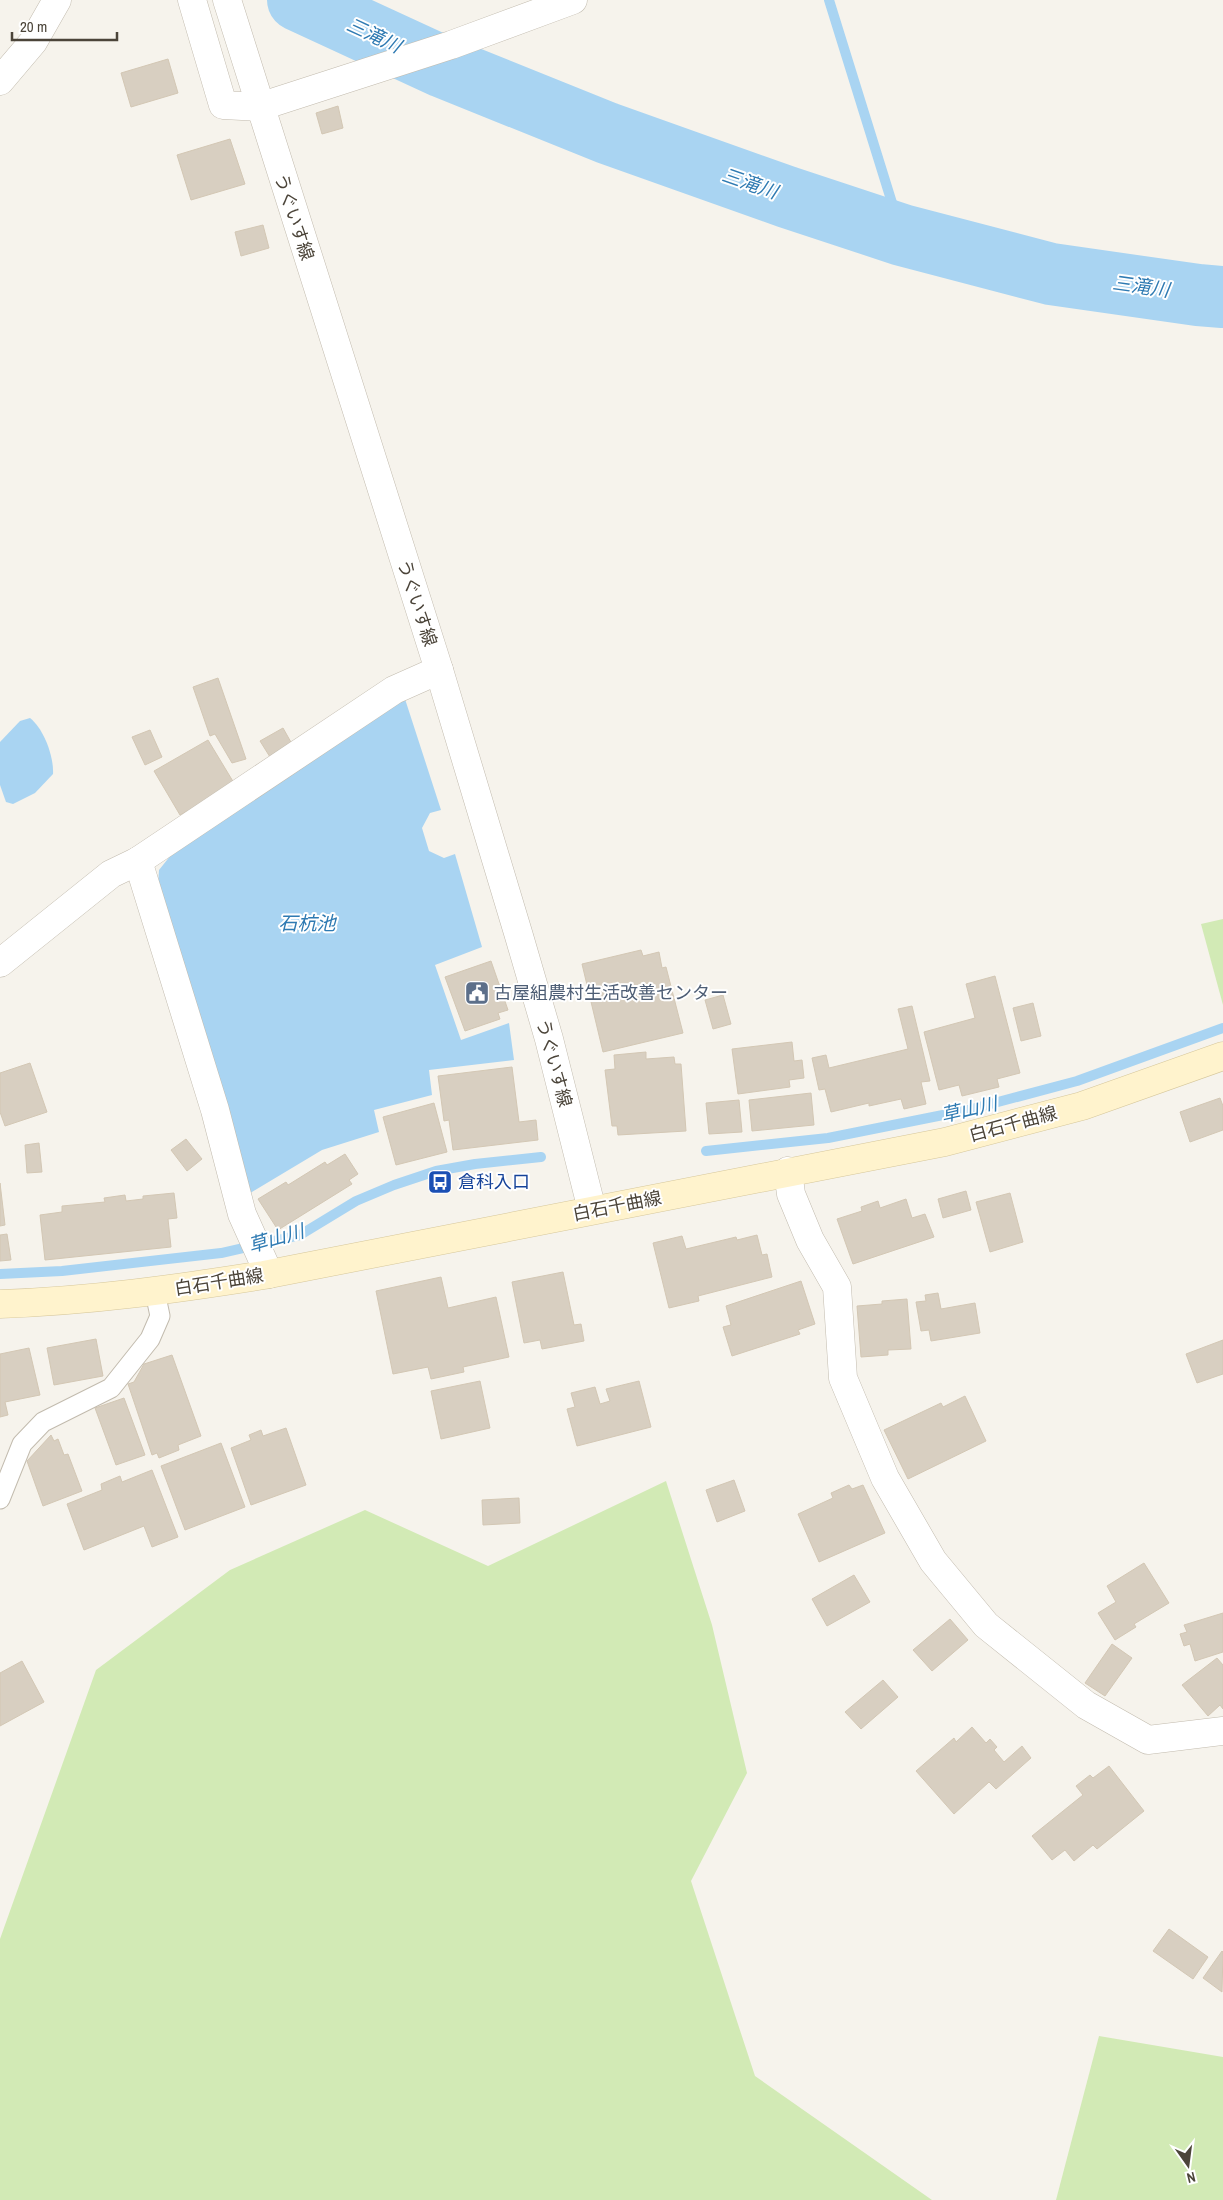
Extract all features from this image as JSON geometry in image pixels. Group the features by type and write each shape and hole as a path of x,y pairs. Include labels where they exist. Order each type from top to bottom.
{"main road":[{"name":"白石千曲線","path":"0,1304 41,1303 156,1292 261,1255 592,1210 945,1142 1082,1106 1223,1056"}],"street":[{"path":"0,81 33,42 57,0"},
{"path":"192,0 223,105 259,107 451,45 573,0"},
{"name":"うぐいす線","path":"227,0 259,107 439,670 549,1039 592,1210"},
{"path":"0,963 111,874 138,860 394,690 439,670"},
{"path":"138,860 215,1110 242,1214 261,1255"},
{"path":"788,1171 791,1194 810,1240 837,1287 843,1378 885,1478 933,1561 986,1625 1094,1709 1148,1740 1223,1731"}],"lane":[{"path":"0,1499 22,1444 43,1422 111,1388 150,1339 160,1316 156,1292"}],"green space":[{"path":"1223,919 1223,1005 1201,924"},
{"path":"666,1481 712,1625 747,1773 691,1881 755,2076 932,2200 0,2200 0,1939 96,1670 230,1570 365,1510 488,1566"},
{"path":"1099,2036 1223,2057 1223,2200 1056,2200"}],"water":[{"name":"石杭池","path":"405,699 441,810 430,813 422,828 429,851 444,858 455,854 482,947 435,965 461,1040 509,1023 514,1060 429,1070 432,1095 374,1110 379,1132 322,1150 247,1195 158,885 159,870 171,855"},
{"path":"30,718 44,736 52,760 53,774 35,793 13,804 6,802 0,785 0,742 20,721"}],"building":[{"path":"168,59 178,93 131,107 121,73"},
{"path":"338,106 343,128 322,134 316,113"},
{"path":"230,139 245,184 191,200 177,155"},
{"path":"263,225 269,248 241,256 235,232"},
{"path":"218,678 246,759 232,763 215,734 210,736 193,687"},
{"path":"283,728 292,744 270,757 260,741"},
{"path":"150,730 162,757 145,765 132,737"},
{"path":"208,740 234,783 200,803 202,806 189,814 187,811 180,815 154,771"},
{"path":"641,950 643,956 659,952 662,968 666,967 683,1033 603,1052 582,964"},
{"name":"古屋組農村生活改善センター","path":"491,961 508,1010 498,1013 500,1019 465,1031 445,977"},
{"path":"995,976 1020,1073 997,1079 999,1087 962,1096 959,1085 939,1090 924,1032 975,1018 966,984"},
{"path":"723,995 731,1024 713,1029 705,1000"},
{"path":"1033,1003 1041,1036 1021,1041 1013,1008"},
{"path":"912,1006 930,1081 921,1082 926,1104 904,1109 901,1099 869,1106 869,1103 831,1112 825,1089 819,1090 812,1058 826,1055 829,1068 908,1049 898,1009"},
{"path":"792,1042 794,1061 802,1060 804,1078 789,1080 790,1087 738,1094 732,1049"},
{"path":"646,1052 646,1059 674,1057 675,1064 681,1064 686,1131 618,1135 617,1126 612,1126 605,1070 615,1069 614,1055"},
{"path":"30,1063 47,1112 5,1126 0,1112 0,1073"},
{"path":"512,1067 519,1122 536,1120 538,1140 453,1150 449,1120 444,1121 438,1076"},
{"path":"811,1093 814,1125 752,1131 749,1100"},
{"path":"1220,1098 1223,1106 1223,1130 1190,1142 1180,1112"},
{"path":"739,1100 742,1132 709,1134 706,1103"},
{"path":"434,1103 447,1152 396,1165 383,1117"},
{"path":"186,1139 202,1159 187,1171 171,1150"},
{"path":"39,1143 42,1172 27,1173 25,1145"},
{"path":"345,1154 358,1174 349,1180 352,1184 278,1230 258,1199 286,1182 288,1185 325,1162 327,1165"},
{"path":"0,1183 5,1225 0,1226"},
{"path":"966,1191 971,1210 943,1218 938,1199"},
{"path":"174,1193 177,1218 168,1219 171,1247 45,1260 40,1215 62,1212 62,1206 105,1202 104,1198 125,1195 126,1201 143,1199 143,1196"},
{"path":"1010,1193 1023,1242 990,1252 976,1202"},
{"path":"906,1199 912,1218 925,1214 934,1237 853,1264 837,1219 862,1211 861,1207 878,1201 880,1208"},
{"path":"7,1234 11,1260 0,1261 0,1235"},
{"path":"757,1235 762,1255 767,1254 772,1277 698,1296 699,1301 669,1308 653,1243 682,1236 686,1249 736,1237 737,1240"},
{"path":"563,1272 574,1325 581,1324 584,1341 542,1349 540,1340 524,1343 512,1282"},
{"path":"441,1277 448,1308 496,1297 509,1357 463,1367 464,1372 431,1379 428,1367 393,1374 376,1291"},
{"path":"801,1281 815,1324 798,1330 800,1334 732,1356 723,1327 731,1325 726,1306"},
{"path":"938,1293 941,1309 975,1303 980,1333 931,1341 929,1330 921,1331 916,1302 926,1301 925,1295"},
{"path":"907,1299 911,1349 888,1350 888,1355 861,1357 857,1306"},
{"path":"96,1339 103,1376 54,1385 47,1348"},
{"path":"1223,1340 1223,1374 1197,1383 1186,1354"},
{"path":"29,1348 40,1395 5,1402 8,1415 0,1417 0,1354"},
{"path":"172,1355 201,1436 178,1445 179,1450 159,1458 157,1453 152,1455 128,1384 134,1382 144,1364"},
{"path":"480,1381 490,1428 441,1439 431,1391"},
{"path":"639,1381 651,1427 577,1446 567,1409 575,1407 571,1393 595,1387 600,1404 610,1401 606,1389"},
{"path":"965,1396 986,1441 908,1479 884,1430 941,1403 943,1407"},
{"path":"124,1398 145,1455 116,1465 95,1408"},
{"path":"286,1428 306,1485 251,1505 231,1448 251,1440 249,1435 261,1430 263,1436"},
{"path":"51,1435 54,1441 58,1439 64,1455 68,1454 82,1491 43,1506 27,1461"},
{"path":"221,1443 245,1507 185,1530 161,1466"},
{"path":"152,1470 178,1537 152,1547 144,1526 84,1550 67,1504 102,1490 101,1484 120,1476 122,1482"},
{"path":"734,1480 745,1511 717,1522 706,1490"},
{"path":"849,1485 852,1489 863,1485 885,1533 819,1562 798,1514 833,1498 831,1493"},
{"path":"519,1498 520,1523 483,1525 482,1500"},
{"path":"1144,1563 1169,1603 1134,1624 1136,1627 1115,1640 1098,1613 1116,1602 1107,1586"},
{"path":"854,1575 870,1602 827,1626 812,1599"},
{"path":"1223,1613 1223,1652 1195,1661 1190,1644 1184,1646 1180,1634 1187,1632 1184,1625"},
{"path":"950,1619 968,1640 932,1671 913,1650"},
{"path":"1112,1644 1132,1658 1105,1696 1085,1683"},
{"path":"1217,1658 1223,1665 1223,1709 1220,1705 1208,1716 1182,1685"},
{"path":"22,1661 44,1702 0,1726 0,1673"},
{"path":"883,1680 898,1697 861,1729 845,1712"},
{"path":"972,1727 986,1743 990,1739 997,1747 994,1750 1004,1762 1022,1746 1031,1758 996,1789 989,1782 954,1814 916,1771 954,1738 956,1742"},
{"path":"1109,1766 1144,1811 1097,1849 1093,1845 1074,1861 1065,1850 1052,1860 1032,1836 1083,1795 1076,1786 1090,1775 1093,1778"},
{"path":"1169,1929 1208,1957 1193,1979 1153,1951"},
{"path":"1223,1952 1222,1992 1203,1978"}],"waterway":[{"name":"三滝川","path":"298,0 443,67 607,133 787,197 902,235 1051,274 1223,297"},
{"path":"829,0 902,235"},
{"name":"草山川","path":"706,1151 828,1138 968,1110 1077,1081 1223,1028"},
{"name":"草山川","path":"0,1274 62,1271 221,1253 300,1235 356,1201 394,1185 436,1171 475,1164 541,1157"}],"place":[{"name":"古屋組農村生活改善センター","path":"477,993"},
{"name":"倉科入口","path":"440,1182"}]}
